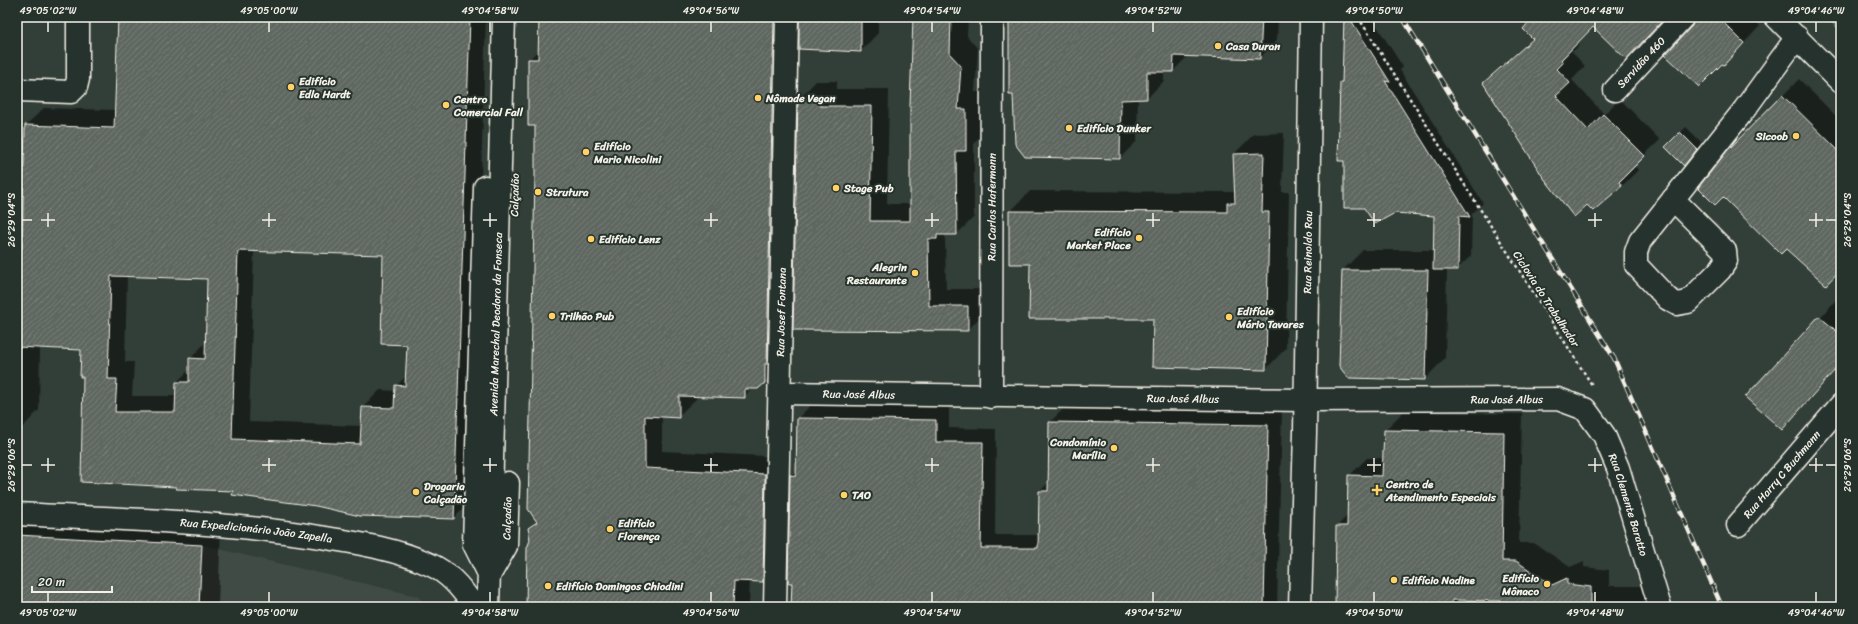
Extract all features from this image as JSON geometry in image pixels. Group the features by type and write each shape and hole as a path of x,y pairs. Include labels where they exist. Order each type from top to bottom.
{"main road":[{"path":"17,90 71,92 76,87 78,78 78,17"},
{"path":"489,575 474,544 490,17"},
{"name":"Avenida Marechal Deodoro da Fonseca","path":"488,607 504,17"},
{"name":"Calçadão","path":"489,575 506,546 519,17"},
{"name":"Rua Josef Fontana","path":"775,607 787,17"},
{"name":"Rua Carlos Hafermann","path":"992,17 992,397"},
{"name":"Rua Reinoldo Rau","path":"1300,607 1311,17"},
{"name":"Servidão 460","path":"1615,90 1683,17"},
{"path":"1776,17 1841,82"},
{"path":"1673,199 1726,250 1726,261 1720,270 1688,302 1677,304 1668,299 1636,265 1636,252 1640,241 1673,199 1744,110 1797,37"},
{"name":"Rua José Albus","path":"780,393 1305,400 1558,399 1585,409"},
{"name":"Rua Harry C Buchmann","path":"1738,525 1841,405"},
{"name":"Rua Clemente Baratto","path":"1585,409 1604,435 1618,468 1660,607"},
{"name":"Rua Expedicionário João Zapella","path":"17,514 234,526 348,541 406,555 433,566 465,593 474,607"}],"path":[{"name":"Ciclovia do Trabalhador","path":"1358,17 1595,390"}],"shaded area":[{"path":"1826,17 1841,17 1841,31"},
{"path":"17,538 202,545 417,596 429,607 17,607"}],"building":[{"path":"118,17 470,17 454,519 360,516 316,506 232,495 233,491 176,489 176,487 81,482 83,377 80,377 81,350 17,347 17,249 22,249 25,125 114,128","holes":["238,251 383,255 381,344 407,345 405,386 395,385 394,408 362,407 360,444 232,439","111,276 207,279 205,359 189,358 189,382 176,382 175,412 115,412 117,379 108,379"]},
{"path":"539,17 774,17 767,364 765,364 765,383 758,389 745,389 745,398 679,396 679,418 645,416 645,468 765,474 763,582 734,581 733,607 526,607 527,548 530,540 528,528 537,522 528,509 535,126 528,126 528,59 538,59"},
{"path":"799,17 861,17 861,52 799,49"},
{"path":"913,17 951,17 950,54 961,66 958,109 966,109 966,151 956,151 957,235 937,235 937,239 928,239 929,306 968,306 968,331 793,330 798,98 820,98 820,106 872,106 870,221 910,221 910,106"},
{"path":"1009,17 1262,17 1260,59 1174,56 1173,72 1147,72 1147,99 1121,100 1120,159 1025,157 1015,144 1013,95 1009,95"},
{"path":"1344,17 1349,17 1390,82 1385,81 1470,217 1459,216 1458,270 1433,270 1434,216 1395,213 1375,224 1364,208 1344,208 1344,161 1338,161 1340,82 1342,82"},
{"path":"1533,17 1666,17 1626,59 1593,27 1561,60 1563,63 1557,69 1570,83 1556,96 1588,130 1603,114 1645,156 1619,182 1622,186 1593,211 1587,205 1574,217 1543,177 1483,83 1533,39 1523,29"},
{"path":"1695,17 1718,17 1744,43 1724,65 1722,64 1699,87 1665,55 1692,26"},
{"path":"1782,95 1841,153 1841,269 1826,285 1786,249 1781,254 1723,197 1715,205 1698,188 1727,151"},
{"path":"1680,132 1697,149 1684,166 1665,147"},
{"path":"1264,153 1262,212 1269,212 1266,370 1152,367 1153,319 1029,319 1030,264 1009,264 1009,211 1227,212 1227,203 1235,203 1233,154"},
{"path":"1342,270 1428,270 1425,380 1348,378 1339,366"},
{"path":"1819,316 1841,335 1841,363 1782,430 1745,397"},
{"path":"797,418 936,420 936,442 983,442 981,548 1038,548 1039,491 1048,491 1049,422 1268,425 1264,607 791,607 792,583 788,583 790,475 796,476"},
{"path":"1384,430 1504,432 1502,561 1516,561 1552,585 1567,578 1567,584 1591,587 1591,607 1501,607 1501,601 1452,600 1452,607 1335,607 1336,526 1347,526 1348,475 1382,476"},
{"path":"17,535 202,545 199,607 17,607"}],"railway":[{"path":"1402,17 1614,358 1722,607"}],"place":[{"name":"Casa Duran","path":"1218,46"},
{"name":"Edifício Edla Hardt","path":"291,87"},
{"name":"Nômade Vegan","path":"758,98"},
{"name":"Centro Comercial Fall","path":"446,105"},
{"name":"Edifício Dunker","path":"1069,128"},
{"name":"Sicoob","path":"1796,136"},
{"name":"Edifício Mario Nicolini","path":"586,152"},
{"name":"Stage Pub","path":"836,188"},
{"name":"Strutura","path":"538,192"},
{"name":"Edifício Market Place","path":"1139,238"},
{"name":"Edifício Lenz","path":"591,239"},
{"name":"Alegrin Restaurante","path":"915,273"},
{"name":"Trilhão Pub","path":"552,316"},
{"name":"Edifício Mário Tavares","path":"1229,317"},
{"name":"Condomínio Marília","path":"1114,448"},
{"name":"Centro de Atendimento Especiais","path":"1377,490"},
{"name":"Drogaria Calçadão","path":"416,492"},
{"name":"TAO","path":"844,495"},
{"name":"Edifício Florença","path":"610,529"},
{"name":"Edifício Nadine","path":"1394,580"},
{"name":"Edifício Mônaco","path":"1547,584"},
{"name":"Edifício Domingos Chiodini","path":"548,586"}]}
